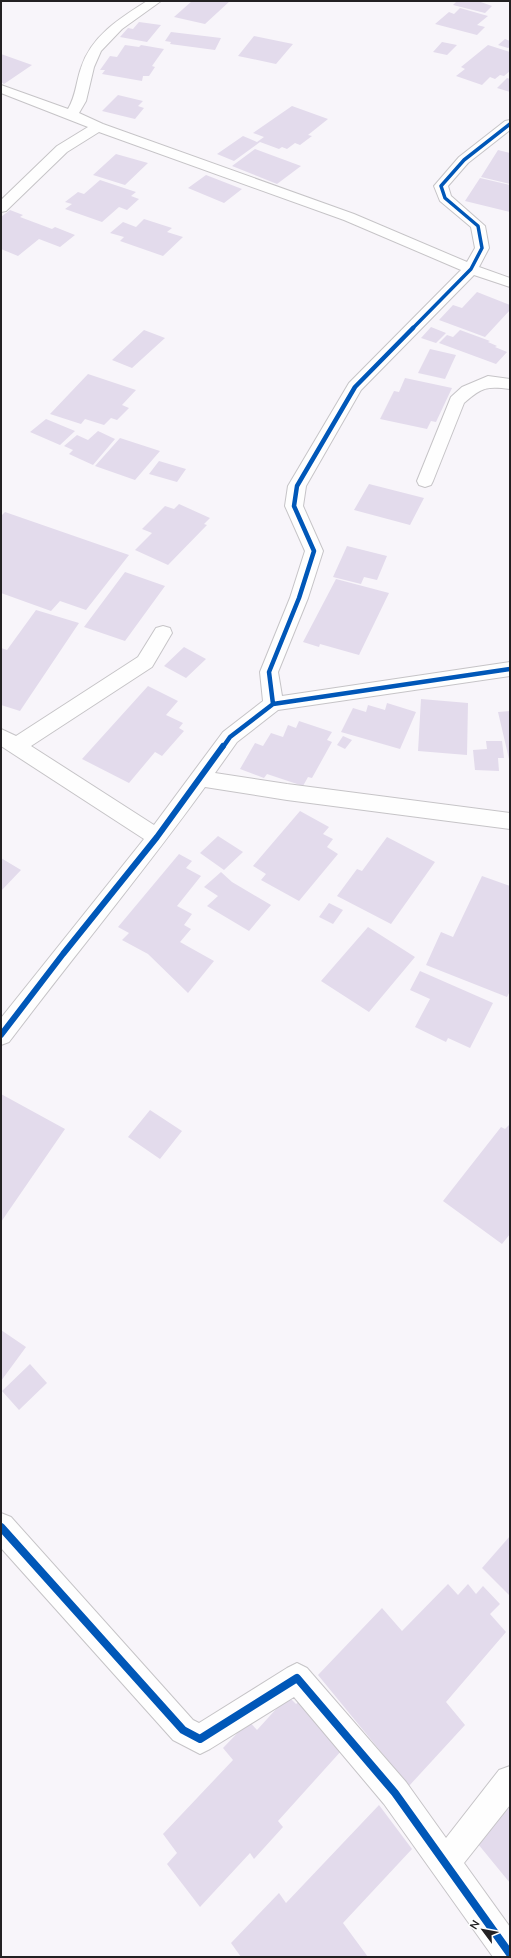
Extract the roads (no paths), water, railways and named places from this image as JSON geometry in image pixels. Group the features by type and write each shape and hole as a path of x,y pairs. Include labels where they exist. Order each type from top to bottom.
{"street":[{"path":"129,1 150,4"},
{"path":"71,115 80,103 89,61 105,37 150,4"},
{"path":"1,89 71,115 98,127 349,217 471,269 510,283"},
{"path":"273,704 269,672 299,598 314,551 294,506 297,486 355,387 471,269 482,248 478,226 445,198 441,186 447,176 466,158 510,124"},
{"path":"1,208 62,149 98,127"},
{"path":"425,482 456,401 468,390 488,381 510,384"},
{"path":"157,837 8,741 145,662 163,633"},
{"path":"1,1036 63,954 157,837 230,737 273,704 510,669"},
{"path":"200,778 287,792 510,821"},
{"path":"1,1527 183,1730 200,1739 297,1678 395,1793 510,1954"},
{"path":"445,1863 510,1781"}]}
